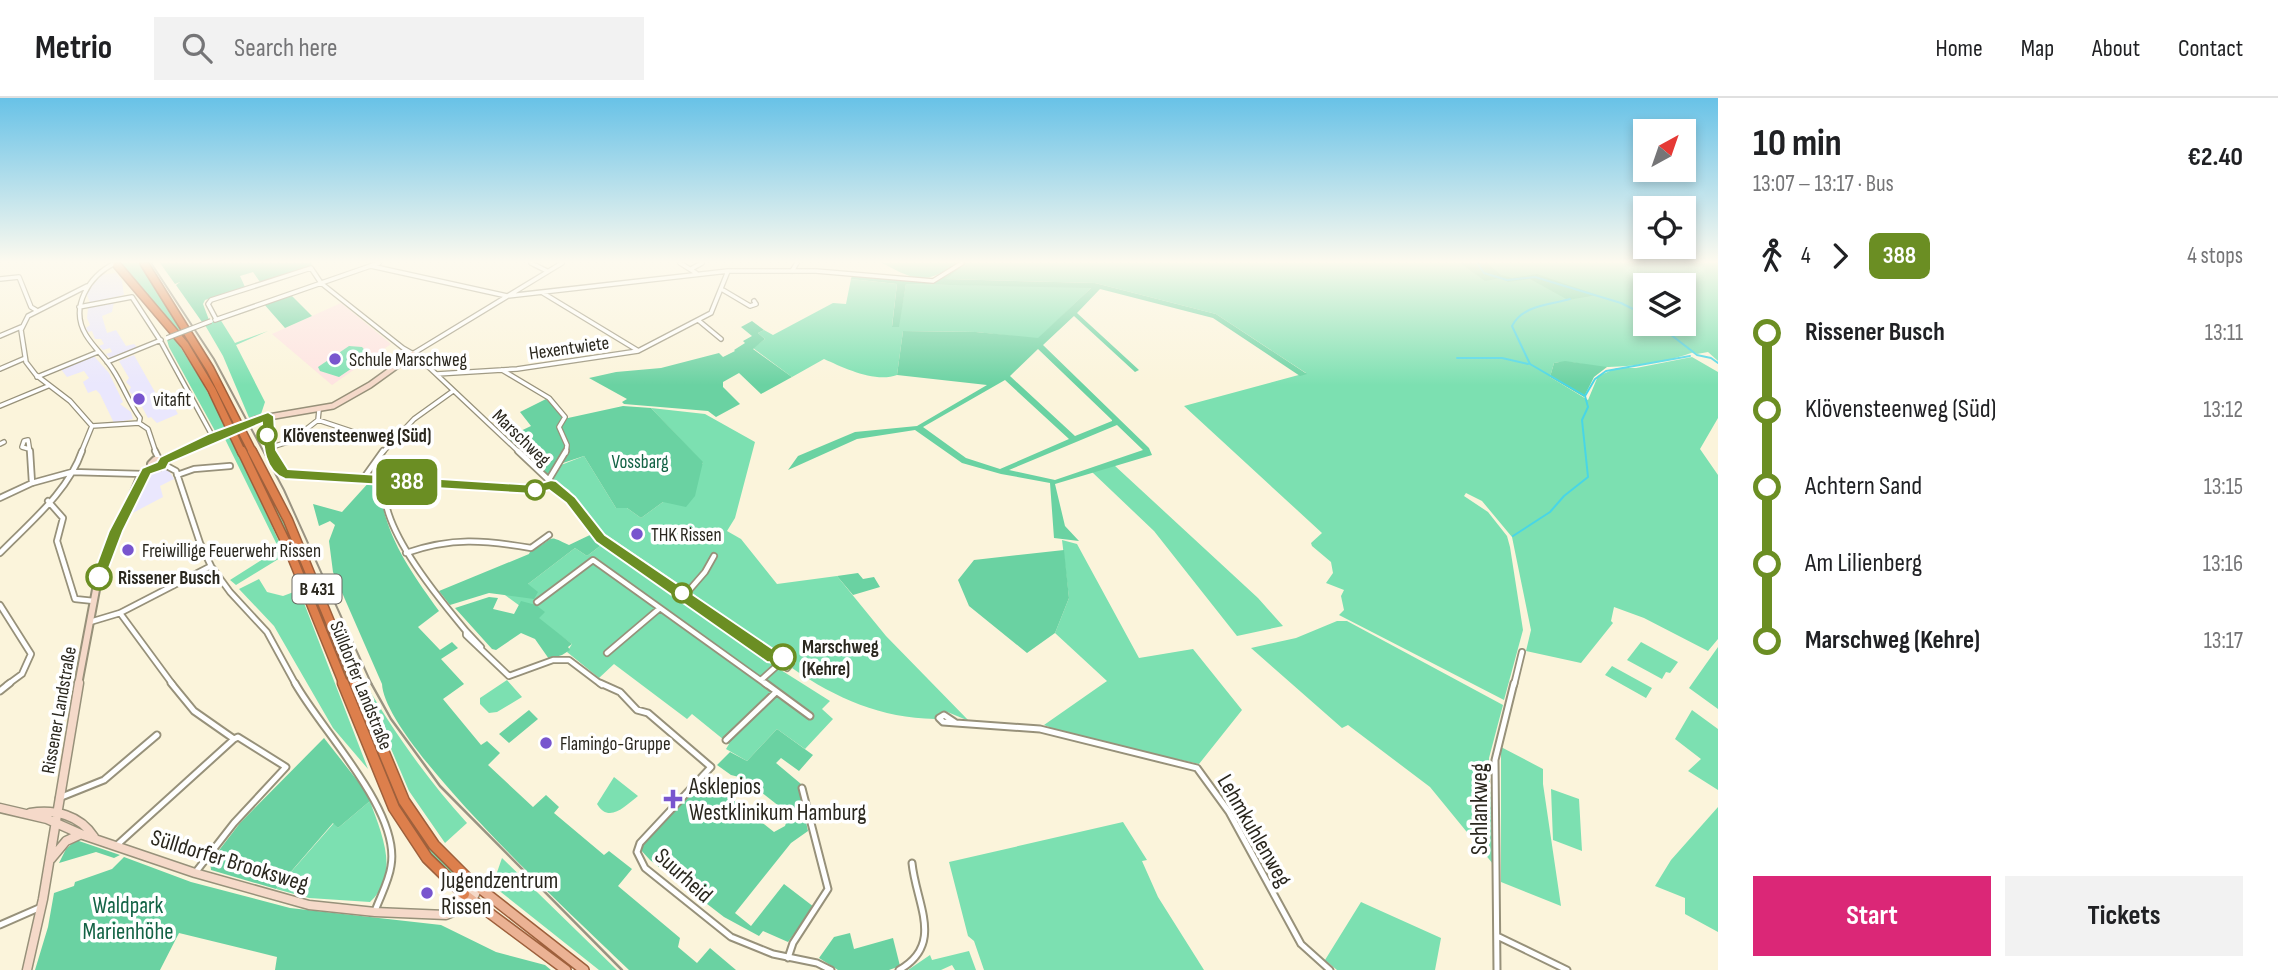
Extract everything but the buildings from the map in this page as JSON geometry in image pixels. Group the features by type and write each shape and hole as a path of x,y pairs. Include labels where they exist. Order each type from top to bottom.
{"highway":[{"name":"Sülldorfer Landstraße","path":"151,304 185,345 212,390 288,547 394,808 427,858 468,897"},
{"name":"Sülldorfer Landstraße","path":"170,304 205,360 288,520 404,801 434,845 468,879"}],"main road":[{"name":"Sülldorfer Landstraße","path":"468,879 584,970"},
{"name":"Sülldorfer Landstraße","path":"468,897 566,970"}],"street":[{"path":"30,304 37,310"},
{"path":"0,336 20,327 28,316 37,310 53,304"},
{"path":"79,304 81,328 107,362 140,417 139,423"},
{"path":"79,307 93,304"},
{"path":"136,304 160,340 213,437"},
{"name":"Marschweg","path":"208,304 213,320"},
{"path":"107,362 261,304"},
{"name":"Marschweg","path":"347,304 436,374 570,500 601,538 780,663 788,668 792,663 790,660 773,657"},
{"path":"413,354 495,304"},
{"path":"561,304 638,351"},
{"name":"Hexentwiete","path":"436,374 502,370 638,351 713,311 716,304"},
{"path":"698,320 721,339"},
{"path":"20,327 23,359 37,377 69,401 92,426"},
{"path":"37,377 98,352"},
{"name":"Rissener Landstraße","path":"27,970 50,861 58,798 94,601 103,563 143,474 158,462 257,419 319,410 349,399 413,354"},
{"path":"0,369 23,359"},
{"path":"268,416 269,448 280,471 285,474 535,490 550,483 566,455 567,445 559,426 565,417 549,398 502,370"},
{"path":"0,406 48,386"},
{"path":"363,480 391,438 416,415 453,391"},
{"path":"269,448 291,441 318,420 319,410"},
{"path":"318,420 354,432 391,438"},
{"path":"0,553 72,472 82,456 87,430 92,426 139,423 149,430 158,462 173,468 177,475 200,543 211,566 230,592 268,632 300,692 373,795 388,834 392,864 375,912"},
{"path":"29,449 32,483"},
{"path":"177,475 194,469 230,466"},
{"path":"0,498 32,483 72,472 143,474"},
{"name":"Suurheid","path":"386,481 384,494 406,553 427,585 466,631 466,635 509,676 553,660 573,662 603,687 620,692 637,710 648,713 710,767 643,839 638,848 639,859 645,868 718,928 742,942 788,958"},
{"path":"48,501 63,518 57,541 75,599 94,601"},
{"path":"406,553 435,542 454,539 531,548 549,534"},
{"path":"685,595 705,572 714,556"},
{"path":"537,602 593,559 810,716"},
{"path":"90,622 120,613 211,566"},
{"path":"0,605 31,654 22,674 0,691"},
{"path":"607,653 660,608"},
{"path":"120,613 166,678 194,711 234,739"},
{"name":"Schlankweg","path":"1497,970 1495,760 1522,652"},
{"path":"761,680 780,663"},
{"path":"726,740 776,692"},
{"name":"Lehmkuhlenweg","path":"956,723 1040,729 1197,768 1229,812 1301,944 1330,970"},
{"path":"58,798 104,780 158,734"},
{"path":"117,845 238,737 286,767 234,823 195,873"},
{"path":"803,788 828,889 793,943 788,958 817,963 831,970"},
{"name":"Sülldorfer Brooksweg","path":"0,808 56,817 87,827 94,837"},
{"name":"Sülldorfer Brooksweg","path":"56,817 79,835 94,837 195,873 309,905 442,915 456,912 468,897"},
{"path":"50,861 66,841 79,835"},
{"path":"899,970 920,956 925,944 926,933 912,876 912,863"},
{"path":"468,897 478,888"},
{"path":"0,925 41,907"},
{"path":"1497,936 1567,970"}],"shaded area":[{"path":"114,304 112,312 102,316 107,333 116,330 126,346 134,344 137,347 110,358 106,354 112,352 110,348 103,350 99,346 104,344 101,339 95,339 92,331 88,332 86,328 90,325 87,318 88,308"},
{"name":"Schule Marschweg","path":"342,304 391,344 332,385 272,334"},
{"path":"93,355 109,373 123,402 120,404 131,412 133,419 114,423 100,394 96,390 88,393 83,382 89,378 84,371 67,377 60,368"},
{"path":"134,355 165,410 174,407 178,414 157,423 151,417 148,418 139,401 134,400 136,398 129,391 131,387 126,382 129,378 119,361"},
{"path":"158,469 168,469 174,479 160,486 163,497 127,516 144,480"}],"green space":[{"path":"150,304 167,304 199,355 235,426 233,427 213,388"},
{"path":"189,304 203,304 209,320 202,322"},
{"path":"264,304 300,304 312,316 285,328"},
{"path":"832,304 895,304 892,326 898,327 902,304 1075,304 1038,339 976,332 903,331 897,375 888,377 870,376 824,359 792,377 753,348 765,339 758,333 764,330 773,335"},
{"path":"895,304 903,304 899,327 892,327"},
{"path":"1074,304 1086,304 1077,313 1139,370 1135,372 1074,316 1043,345 1149,448 1152,455 1055,484 1065,526 1079,541 1054,538 1050,483 962,463 915,430 857,439 788,470 798,456 855,432 917,426 987,385 897,375 903,331 976,332 1038,338","holes":["1038,349 1112,420 1075,436 1010,376","1005,380 1069,439 1000,469 966,458 923,427","1117,425 1143,450 1055,480 1009,470"]},
{"path":"1157,304 1176,304 1216,314 1307,374 1300,376 1213,318"},
{"path":"1176,304 1633,304 1633,336 1696,336 1696,304 1718,304 1718,361 1708,352 1694,352 1663,361 1619,366 1601,367 1561,362 1554,363 1550,377 1588,400 1598,376 1617,368 1636,368 1692,357 1718,372 1718,418 1700,449 1718,475 1718,639 1708,651 1644,618 1614,607 1611,621 1613,623 1581,663 1526,651 1531,630 1512,537 1482,501 1466,493 1464,496 1488,512 1507,536 1510,547 1523,630 1504,700 1339,615 1344,610 1341,596 1344,590 1326,583 1333,573 1331,562 1311,543 1322,533 1184,406 1306,373 1216,314"},
{"path":"220,319 235,343 268,331 236,345 265,402 261,414 250,420 223,356 205,325"},
{"path":"752,321 764,330 758,333 765,339 753,349 792,377 761,394 739,373 723,382 723,387 740,404 716,417 708,411 624,404 622,402 627,399 589,378 616,372 661,368 719,353 723,357 735,351 745,343 743,341 752,336 741,327"},
{"path":"174,337 227,429 215,431 169,347 167,340"},
{"path":"349,346 362,347 370,356 339,377 320,371 318,367"},
{"path":"1565,361 1607,367 1594,377 1584,397 1550,377 1554,363"},
{"name":"Vossbarg","path":"546,399 562,416 568,418 623,406 651,408 703,462 695,496 686,507 663,502 641,518 627,508 616,508 584,456 557,465 550,477 504,439 531,426 520,412"},
{"path":"651,408 705,414 755,442 735,518 727,531 741,539 777,584 837,576 886,636 969,721 945,711 936,715 935,719 878,711 826,689 792,668 796,662 793,656 773,653 688,590 598,529 569,490 552,479 561,465 584,456 616,508 627,508 641,518 663,502 703,463"},
{"path":"238,429 286,524 396,793 420,835 461,880 458,882 435,859 400,810 290,541 235,431"},
{"path":"230,433 285,555 236,585 230,580 279,549 225,439 219,437"},
{"path":"1114,465 1258,598 1283,626 1237,636 1154,531 1092,472"},
{"path":"371,480 379,491 385,515 401,553 439,611 418,627 440,650 452,642 458,648 441,659 464,684 443,699 481,745 487,741 500,753 488,765 533,807 546,795 559,807 554,813 604,855 609,851 632,869 618,886 680,938 678,947 697,963 710,948 736,970 629,970 488,832 415,747 391,712 382,684 333,572 329,541 335,525 330,521 319,526 313,504 342,512"},
{"path":"592,534 604,543 587,556 575,548 528,584 538,592 534,599 489,593 450,605 439,591 529,554 531,549 550,539 569,545"},
{"path":"1062,540 1077,544 1139,658 1193,649 1242,710 1199,764 1070,735 1044,725 1107,681 1055,633 1069,598"},
{"path":"604,543 773,665 830,701 822,709 833,719 805,749 777,729 747,761 726,749 729,744 692,714 687,719 614,664 599,678 567,652 572,644 505,595 528,584 575,548 587,556"},
{"path":"1064,550 1069,598 1055,633 1027,653 969,606 958,580 974,560"},
{"path":"858,573 863,579 874,577 880,587 853,595 837,576"},
{"path":"259,579 267,592 283,596 299,590 368,769 333,728 274,626 239,589"},
{"path":"489,597 498,598 493,609 514,614 521,601 536,605 545,612 539,618 572,644 568,647 570,650 549,659 535,639 521,633 496,650 492,649 455,608"},
{"path":"1337,621 1347,621 1503,705 1489,758 1493,864 1430,787 1348,725 1342,728 1251,648 1296,638"},
{"path":"1641,642 1678,662 1662,679 1627,660"},
{"path":"1718,647 1718,709 1689,688"},
{"path":"1612,666 1652,688 1646,698 1605,675"},
{"path":"358,671 408,750 467,823 445,843 409,791"},
{"path":"507,680 522,697 497,712 489,713 480,704 480,698"},
{"path":"529,710 538,719 509,743 499,734"},
{"path":"1692,710 1718,729 1718,790 1688,771 1701,759 1675,739"},
{"path":"777,729 813,755 799,771 781,758 776,763 807,789 804,813 808,831 791,843 735,913 751,926 784,884 814,907 788,942 763,931 759,936 724,917 650,860 639,848 707,775 721,786 728,796 774,832 785,826 789,814 743,778 731,775 717,765 730,752 747,761"},
{"path":"324,738 364,789 370,801 338,828 333,823 276,889 211,870 210,862 240,823"},
{"path":"1501,747 1543,769 1561,906 1501,882"},
{"path":"614,777 638,796 617,811 607,813 597,804"},
{"path":"1551,789 1579,799 1582,851 1553,840"},
{"path":"370,801 383,840 387,866 385,879 370,902 309,898 276,889 334,823 338,828"},
{"path":"1718,807 1718,932 1685,914 1685,898 1655,886 1671,860"},
{"path":"1123,822 1147,860 1142,861 1158,897 1204,970 984,970 974,941 968,936 949,862"},
{"path":"76,840 120,855 114,858 96,852 59,863 66,849"},
{"name":"Waldpark Marienhöhe","path":"124,857 191,882 290,908 441,925 496,952 545,965 551,970 275,970 277,957 179,933 160,970 35,970 48,927 54,893 74,886 75,882 112,869"},
{"path":"502,858 617,970 599,970 497,889 494,881"},
{"path":"1361,902 1441,938 1435,970 1337,970 1325,960"},
{"path":"850,933 854,949 893,938 900,966 889,970 838,970 819,958 834,937"},
{"path":"969,951 976,970 955,970 952,965 941,970 908,970 930,955 932,960"}],"waterway":[{"path":"1550,304 1523,314 1512,326 1530,364 1585,396"},
{"path":"1622,304 1633,309"},
{"path":"1672,336 1697,355 1711,358 1718,363"},
{"path":"1585,396 1595,379 1606,371 1690,356"},
{"path":"1457,358 1502,358 1528,364"},
{"path":"1513,536 1550,512 1564,496 1588,477 1582,420 1588,407 1585,396"}],"tram line":[{"path":"178,304 214,359 284,490 372,684"},
{"path":"372,684 391,719 440,786 622,970"}],"bus line":[{"name":"388","path":"99,577 116,531 140,478 146,471 161,466 164,460 213,437 268,416 269,450 280,471 285,474 535,490 551,484 570,500 601,538 773,657 783,657"}],"place":[{"name":"Schule Marschweg","path":"335,359"},
{"name":"vitafit","path":"139,399"},
{"name":"Klövensteenweg (Süd)","path":"267,435"},
{"name":"THK Rissen","path":"637,534"},
{"name":"Freiwillige Feuerwehr Rissen","path":"128,550"},
{"name":"Rissener Busch","path":"99,577"},
{"name":"Marschweg (Kehre)","path":"783,657"},
{"name":"Flamingo-Gruppe","path":"546,743"},
{"name":"Asklepios Westklinikum Hamburg","path":"673,799"},
{"name":"Jugendzentrum Rissen","path":"427,893"}]}
